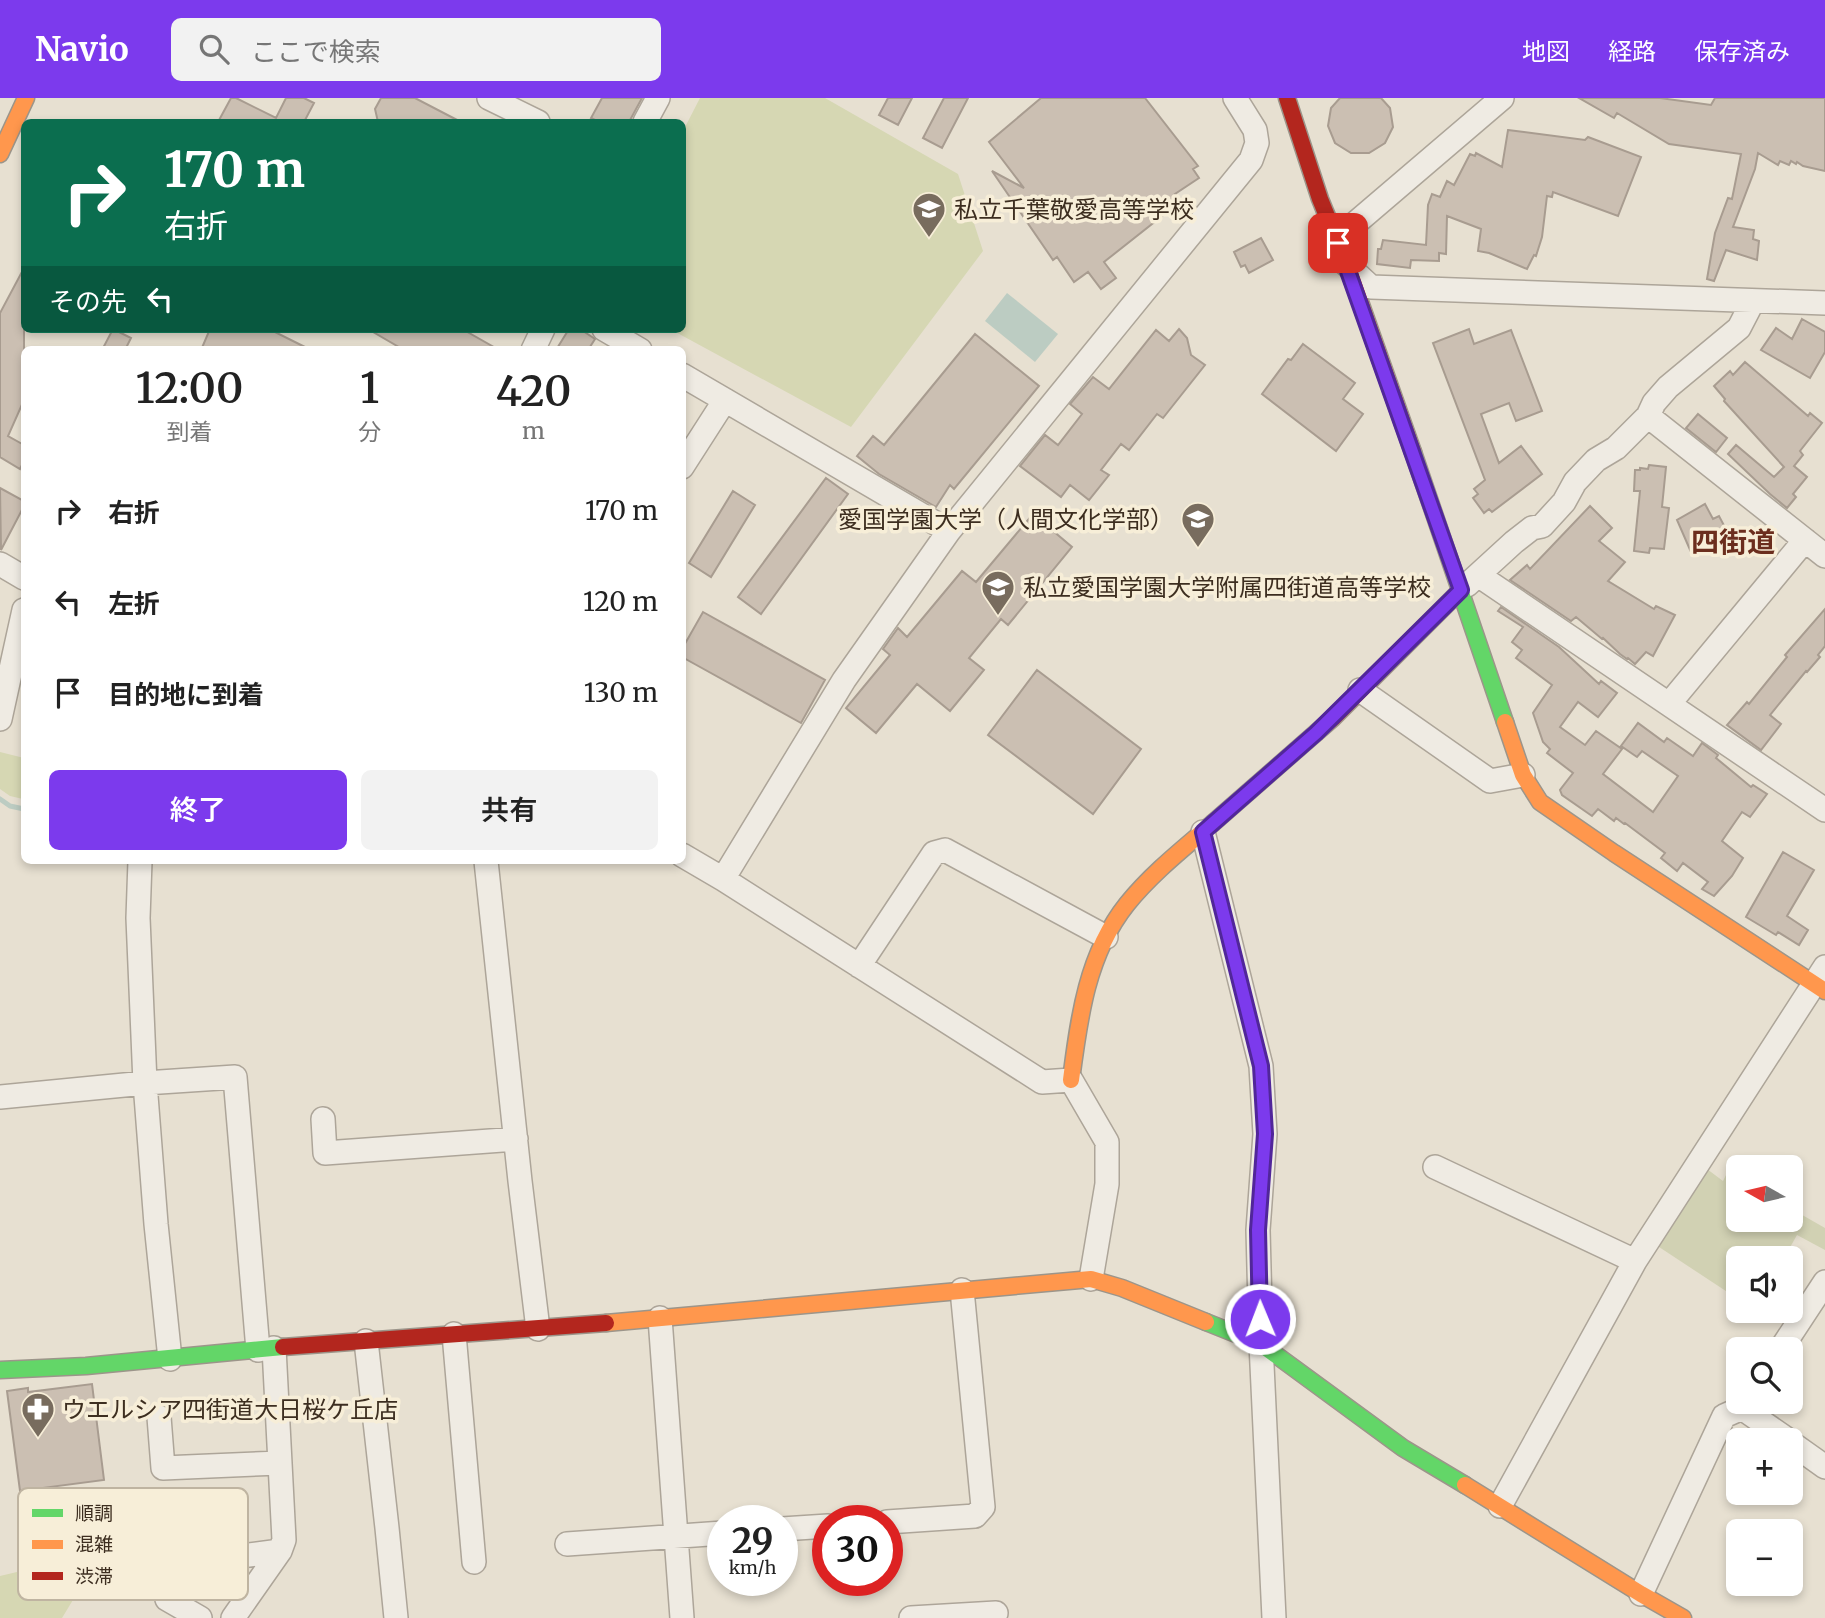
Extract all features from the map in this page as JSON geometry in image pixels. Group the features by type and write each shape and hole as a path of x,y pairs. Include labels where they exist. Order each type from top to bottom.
{"street":[{"path":"0,154 26,98"},
{"path":"489,98 532,119"},
{"path":"647,119 658,98"},
{"path":"723,879 844,680 949,531 1251,160 1258,143 1255,130 1237,98"},
{"path":"1287,98 1320,199 1470,583 1523,775 1540,802 1614,853 1822,981 1635,1261 1500,1506"},
{"path":"1347,265 1351,227 1502,98"},
{"path":"1347,265 1371,287 1825,303"},
{"path":"1091,1279 1107,1184 1107,1142 1072,1080 1079,1013 1086,982 1106,937 1123,908 1140,889 1316,733 1514,542 1532,528 1542,526 1564,502 1575,482 1596,460 1616,448 1648,416 1654,403 1668,387 1739,328 1753,301"},
{"path":"611,333 633,346"},
{"path":"686,377 949,531"},
{"path":"686,461 725,400"},
{"path":"1648,416 1825,556"},
{"path":"1669,704 1805,540"},
{"path":"0,564 21,576"},
{"path":"1470,583 1669,704 1825,810"},
{"path":"0,719 21,624"},
{"path":"1360,690 1490,781 1523,775"},
{"path":"1203,832 1261,1066 1265,1134 1258,1230 1274,1618"},
{"path":"859,966 933,853 946,850 1106,937"},
{"path":"686,857 1042,1082 1072,1080"},
{"path":"140,864 138,918 145,1083 170,1359"},
{"path":"486,864 538,1329"},
{"path":"0,1097 235,1077 280,1463 284,1540 280,1551 248,1597"},
{"path":"323,1119 325,1153 516,1139"},
{"path":"1435,1167 1635,1261"},
{"path":"0,1370 86,1366 266,1349 538,1329 1091,1279 1122,1288 1261,1344 1404,1448 1500,1506 1651,1605 1683,1618"},
{"path":"1789,1337 1825,1282"},
{"path":"903,1521 975,1516 983,1507 962,1290"},
{"path":"660,1318 682,1618"},
{"path":"454,1334 474,1562"},
{"path":"366,1341 396,1618"},
{"path":"1651,1605 1724,1416 1728,1414"},
{"path":"1755,1414 1773,1428"},
{"path":"159,1417 163,1468 280,1463"},
{"path":"1803,1449 1823,1460"},
{"path":"567,1544 707,1534"},
{"path":"248,1555 280,1551"},
{"path":"169,1600 201,1618"},
{"path":"233,1618 246,1600"},
{"path":"911,1618 996,1613"}],"green space":[{"path":"700,98 825,98 958,174 983,251 851,427 677,333 686,333 686,125"},
{"path":"0,752 21,757 21,799 10,796 0,789"},
{"path":"1707,1169 1723,1181 1726,1175 1726,1232 1803,1232 1803,1215 1825,1228 1825,1250 1797,1235 1791,1246 1726,1246 1726,1291 1656,1245"},
{"path":"18,1572 18,1600 73,1600 62,1618 0,1618 0,1576"}],"shaded area":[{"path":"1007,293 1058,334 1035,362 985,321"}],"building":[{"path":"231,98 276,118 286,98 304,98 314,103 306,119 220,119"},
{"path":"381,98 415,98 455,119 377,119 375,109"},
{"path":"602,98 642,98 631,119 591,118"},
{"path":"888,98 912,98 898,125 879,115"},
{"path":"944,98 968,98 942,148 923,138"},
{"path":"1041,98 1145,98 1198,166 1193,169 1199,178 1175,194 1181,201 1104,262 1116,278 1101,289 1088,272 1074,282 1057,257 1053,260 992,171 1024,188 989,142"},
{"path":"1340,98 1381,98 1390,108 1393,127 1385,143 1369,153 1351,153 1335,143 1328,126 1331,108"},
{"path":"1579,98 1660,98 1711,105 1715,98 1825,98 1825,171 1791,161 1789,165 1780,161 1778,165 1758,153 1755,169 1733,227 1754,230 1753,239 1759,241 1757,260 1726,250 1714,281 1707,279 1715,233 1728,198 1732,199 1741,154 1669,144 1617,113 1614,118"},
{"path":"1508,130 1585,140 1588,137 1641,157 1618,216 1553,192 1552,197 1547,196 1542,237 1536,256 1534,255 1527,269 1478,251 1481,229 1447,216 1446,254 1439,253 1439,261 1411,260 1410,268 1377,264 1378,249 1381,249 1383,240 1426,245 1428,205 1432,194 1440,197 1447,181 1454,185 1470,154 1475,156 1476,153 1502,167"},
{"path":"1261,238 1273,260 1249,273 1245,265 1241,267 1234,252"},
{"path":"21,274 21,333 24,333 24,346 21,346 21,407 8,436 21,443 20,469 0,457 0,313"},
{"path":"1802,319 1825,332 1825,352 1810,378 1761,350 1776,328 1792,339"},
{"path":"1179,329 1187,338 1191,355 1205,365 1163,418 1157,414 1129,450 1121,444 1101,470 1109,475 1089,500 1070,485 1061,497 1020,466 1045,435 1058,445 1082,414 1070,404 1093,377 1109,389 1156,330 1169,341"},
{"path":"1469,329 1474,344 1511,330 1542,411 1516,421 1509,403 1481,414 1499,463 1521,446 1542,474 1492,512 1489,509 1484,513 1473,498 1478,494 1474,489 1485,480 1433,343"},
{"path":"111,333 121,333 131,338 127,346 104,346"},
{"path":"208,333 277,333 303,346 203,346"},
{"path":"375,333 469,333 492,346 397,346"},
{"path":"567,333 586,333 595,339 591,346 558,346"},
{"path":"975,334 1039,386 954,489 950,485 936,507 879,474 857,456 873,436 884,445"},
{"path":"1303,344 1355,383 1343,399 1363,414 1336,451 1262,394"},
{"path":"1745,362 1808,416 1810,413 1822,423 1800,451 1803,455 1794,466 1807,477 1793,494 1796,497 1787,508 1728,454 1736,445 1774,477 1784,467 1724,401 1714,386 1730,371 1733,375"},
{"path":"1698,414 1727,438 1716,452 1686,428"},
{"path":"1649,465 1666,467 1662,507 1669,508 1664,549 1650,548 1649,553 1634,551 1640,491 1634,491 1635,470 1648,469"},
{"path":"826,478 848,494 761,614 738,597"},
{"path":"0,488 21,499 21,512 1,550"},
{"path":"733,491 755,505 711,577 689,563"},
{"path":"1705,504 1713,519 1719,516 1728,533 1691,552 1677,520"},
{"path":"1590,506 1612,528 1599,541 1625,562 1608,581 1654,609 1656,606 1675,615 1653,656 1646,652 1635,664 1576,617 1571,621 1510,580 1527,565 1530,569"},
{"path":"1033,514 1072,547 1008,625 1001,619 969,658 984,670 950,711 917,684 876,733 846,708 890,655 883,649 898,628 907,637 962,571 976,582"},
{"path":"1501,607 1559,647 1599,684 1601,681 1617,693 1598,717 1578,702 1560,727 1585,745 1596,731 1622,749 1603,774 1653,812 1678,776 1642,751 1637,757 1621,746 1638,723 1664,742 1667,738 1693,756 1702,743 1751,787 1753,785 1767,794 1750,817 1742,812 1722,841 1743,858 1732,876 1714,896 1702,889 1708,882 1683,863 1677,871 1661,858 1665,853 1625,823 1616,818 1614,821 1598,809 1592,816 1562,795 1560,790 1573,773 1547,753 1550,749 1543,742 1533,713 1552,685 1516,658 1522,650 1512,642 1523,627 1498,611"},
{"path":"1825,609 1825,646 1818,655 1820,657 1770,715 1781,724 1761,750 1727,725 1747,702 1749,704 1787,657 1785,655"},
{"path":"703,612 825,680 801,723 686,659 686,642"},
{"path":"1037,670 1141,749 1093,814 988,735"},
{"path":"1783,852 1814,870 1787,916 1808,930 1799,945 1746,917"},
{"path":"92,1384 104,1480 43,1488 20,1488 7,1391 28,1388 28,1392"}],"waterway":[{"path":"0,799 10,806 21,808"}],"traffic: fast":[{"path":"1413,452 1505,722"},
{"path":"1206,1322 1261,1344 1403,1448 1465,1485"},
{"path":"0,1370 86,1366 283,1347"}],"traffic: slow":[{"path":"0,154 26,98"},
{"path":"1505,722 1523,775 1540,802 1825,991"},
{"path":"1071,1080 1087,987 1102,944 1113,923 1147,882 1213,823"},
{"path":"606,1323 1091,1279 1122,1288 1206,1322"},
{"path":"1465,1485 1683,1618"}],"traffic: jam":[{"path":"1287,98 1320,199 1347,265 1413,452"},
{"path":"1213,823 1333,718 1461,590"},
{"path":"283,1347 606,1323"}],"place":[{"name":"私立千葉敬愛高等学校","path":"929,239"},
{"name":"愛国学園大学（人間文化学部）","path":"1198,549"},
{"name":"私立愛国学園大学附属四街道高等学校","path":"998,617"},
{"name":"ウエルシア四街道大日桜ケ丘店","path":"38,1439"}],"district":[{"name":"四街道","path":"1733,542"}],"route":[{"path":"1260,1319 1258,1230 1265,1134 1261,1066 1203,832 1316,733 1461,590 1338,243"}]}
